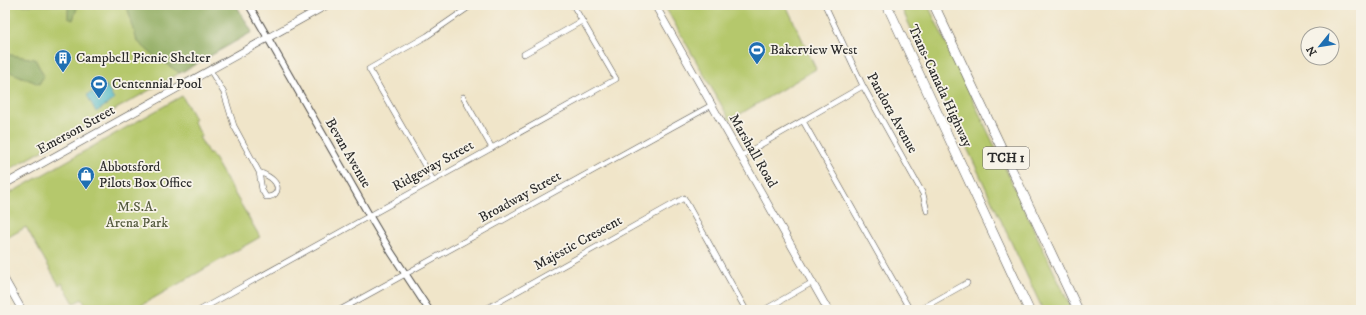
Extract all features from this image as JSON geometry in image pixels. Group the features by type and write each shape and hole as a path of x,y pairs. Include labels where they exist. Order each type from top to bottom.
{"highway":[{"name":"Trans-Canada Highway","path":"886,5 1029,310"},
{"name":"Trans-Canada Highway","path":"934,5 1078,310"}],"main road":[{"name":"Emerson Street","path":"5,184 328,5"},
{"name":"Marshall Road","path":"655,5 828,310"},
{"path":"5,280 22,310"}],"street":[{"name":"Bevan Avenue","path":"249,5 370,215 429,310"},
{"path":"433,180 369,69 427,36 472,5"},
{"path":"524,54 582,20 573,5"},
{"name":"Pandora Avenue","path":"825,5 863,86 924,194 927,211"},
{"name":"Ridgeway Street","path":"200,310 616,79 582,20"},
{"path":"210,70 224,93 234,126 259,172 263,194 266,197 271,197 276,194 278,190 277,185 273,180 259,172"},
{"path":"741,156 863,86"},
{"path":"463,97 492,148"},
{"name":"Broadway Street","path":"340,310 712,105"},
{"path":"804,120 910,310"},
{"name":"Majestic Crescent","path":"484,310 684,198 746,310"},
{"path":"764,310 813,282"},
{"path":"919,310 967,283"}],"green space":[{"path":"5,5 236,5 252,32 5,172"},
{"path":"68,5 78,5 73,20 68,18"},
{"path":"122,5 236,5 252,32 180,73 154,56 137,41 128,10"},
{"path":"664,5 786,5 816,69 730,120"},
{"path":"900,5 928,5 1072,310 1043,310"},
{"path":"5,54 35,59 44,76 39,84 5,70"},
{"name":"M.S.A. Arena Park","path":"182,96 195,119 193,121 202,136 199,137 209,154 211,153 260,237 133,310 89,310 82,299 74,303 62,283 59,285 26,227 5,239 5,196"}],"water":[{"path":"106,85 114,100 96,112 87,95"}],"place":[{"name":"Bakerview West","path":"757,65"},
{"name":"Campbell Picnic Shelter","path":"63,73"},
{"name":"Centennial Pool","path":"99,99"},
{"name":"Abbotsford Pilots Box Office","path":"86,190"}]}
